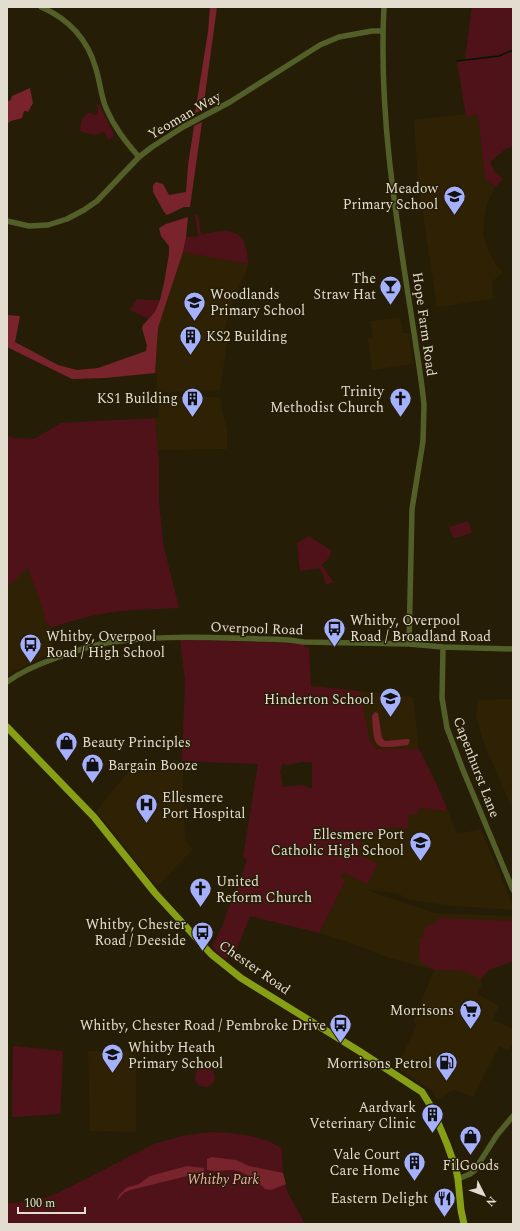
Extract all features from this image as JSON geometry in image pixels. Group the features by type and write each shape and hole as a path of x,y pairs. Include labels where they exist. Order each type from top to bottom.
{"main road":[{"name":"Chester Road","path":"7,727 92,815 155,893 211,954 242,978 422,1092 432,1108 447,1144 458,1179 464,1224"}],"street":[{"path":"41,7 64,19 73,27 85,42 96,70 103,100 113,124 124,140 139,156"},
{"name":"Hope Farm Road","path":"384,7 382,31 384,99 388,152 424,405 423,441 412,509 408,644"},
{"name":"Yeoman Way","path":"7,220 29,226 48,225 67,219 84,210 97,200 139,156 165,138 230,102 320,45 339,37 382,31"},
{"name":"Overpool Road","path":"7,682 23,672 81,649 111,642 180,637 366,644 408,644 442,647 513,649"},
{"name":"Capenhurst Lane","path":"442,647 442,698 447,728 462,770 513,890"},
{"path":"458,1179 474,1171 497,1135 513,1116"}],"shaded area":[{"path":"210,7 217,7 203,110 195,113 208,32"},
{"path":"30,88 33,103 28,112 24,111 22,118 8,123 8,101 11,100 12,96"},
{"name":"Meadow Primary School","path":"465,114 466,117 478,114 485,178 495,187 487,204 483,234 488,250 497,266 503,272 492,282 493,299 437,307 418,182 414,120"},
{"path":"202,122 190,207 184,207 167,215 153,192 153,185 156,182 163,184 169,195 186,192 188,165 194,126"},
{"path":"188,217 183,252 158,328 155,373 105,378 72,379 7,347 7,315 20,316 15,342 58,365 77,370 98,368 146,351 147,346 142,328 155,312 160,300 169,254 169,246 161,236 159,228 166,224"},
{"name":"Woodlands Primary School","path":"183,252 248,264 245,276 241,281 225,328 229,330 220,390 157,393 157,376 155,373 158,328"},
{"path":"400,318 403,333 409,333 413,364 372,370 368,339 373,338 370,321"},
{"path":"220,397 227,429 227,449 158,450 155,418 159,418 158,399"},
{"path":"7,547 28,568 46,615 43,618 51,628 55,651 7,675"},
{"name":"Hinderton School","path":"360,691 413,697 419,749 377,749 370,741"},
{"path":"513,699 513,810 484,744 476,716 478,700"},
{"path":"375,712 378,713 382,738 385,741 408,739 410,740 408,745 383,747 378,745 374,736 372,716"},
{"name":"Ellesmere Port Hospital","path":"174,760 182,761 185,839 193,849 157,887 96,811 135,764"},
{"path":"419,808 448,811 457,834 481,829 513,906 513,910 454,906 409,900 399,894 366,889 435,913 513,916 513,961 488,970 481,979 482,985 477,994 499,1006 493,1020 513,1029 513,1043 508,1050 499,1046 473,1097 455,1090 450,1091 437,1100 433,1091 400,1070 402,1057 417,1024 413,1022 435,970 389,958 348,942 319,933 346,880 340,877 360,847 363,831 384,834 386,827"},
{"name":"Whitby Heath Primary School","path":"136,1050 136,1132 90,1131 88,1051"},
{"path":"211,1157 236,1160 249,1166 283,1173 286,1184 271,1190 265,1189 255,1179 239,1171 207,1170 207,1159"},
{"path":"187,1166 204,1168 204,1172 130,1190 124,1193 117,1200 119,1195 126,1188 139,1184 150,1176"}],"green space":[{"path":"472,7 513,7 513,146 507,148 490,162 494,171 503,179 495,187 485,178 478,114 466,117 457,61 465,60"},
{"path":"99,104 114,135 110,140 106,136 105,132 101,132 98,135 85,133 81,131 80,128 82,119 89,112 97,115 98,108 96,105"},
{"path":"195,215 198,215 201,235 228,231 235,233 240,237 247,252 248,264 183,252 186,237 198,236"},
{"path":"137,299 160,300 155,312 149,319 130,310"},
{"path":"155,418 159,462 159,502 163,543 179,608 112,612 81,618 51,628 43,618 45,615 28,568 10,585 7,582 7,436 13,438 34,439 61,423"},
{"path":"468,521 472,533 455,538 453,537 449,527"},
{"path":"309,536 332,551 322,565 333,582 326,585 319,568 300,571 297,543"},
{"path":"180,640 304,644 305,648 309,647 311,686 360,691 370,741 377,749 419,749 448,811 419,808 418,814 409,814 407,829 387,827 384,834 363,831 358,854 378,864 367,884 343,872 340,877 346,880 319,933 250,916 236,951 233,949 226,960 212,947 238,888 247,859 243,858 258,764 182,761 185,680","holes":["312,762 312,789 303,785 283,787 280,772 283,763 286,765"]},
{"path":"438,918 513,921 513,961 489,970 481,979 466,972 457,970 435,970 419,961 419,939 424,936 424,930 428,925 436,924"},
{"path":"13,1046 63,1051 60,1114 12,1117"},
{"path":"205,1067 212,1070 215,1077 212,1084 205,1087 198,1084 195,1077 198,1070"},
{"name":"Whitby Park","path":"213,1132 239,1134 258,1138 274,1144 282,1149 283,1175 288,1193 305,1224 7,1224 7,1203 30,1202 62,1191 154,1144 186,1135"}],"waterway":[{"path":"457,61 499,56 513,50"}],"place":[{"name":"Meadow Primary School","path":"454,216"},
{"name":"The Straw Hat","path":"391,306"},
{"name":"Woodlands Primary School","path":"194,322"},
{"name":"KS2 Building","path":"191,356"},
{"name":"KS1 Building","path":"193,418"},
{"name":"Trinity Methodist Church","path":"400,418"},
{"name":"Whitby, Overpool Road / Broadland Road","path":"334,648"},
{"name":"Whitby, Overpool Road / High School","path":"31,664"},
{"name":"Hinderton School","path":"390,718"},
{"name":"Beauty Principles","path":"66,762"},
{"name":"Bargain Booze","path":"92,784"},
{"name":"Ellesmere Port Hospital","path":"146,824"},
{"name":"Ellesmere Port Catholic High School","path":"420,862"},
{"name":"United Reform Church","path":"201,908"},
{"name":"Whitby, Chester Road / Deeside","path":"202,952"},
{"name":"Morrisons","path":"470,1030"},
{"name":"Whitby, Chester Road / Pembroke Drive","path":"341,1044"},
{"name":"Whitby Heath Primary School","path":"112,1074"},
{"name":"Morrisons Petrol","path":"447,1082"},
{"name":"Aardvark Veterinary Clinic","path":"432,1134"},
{"name":"FilGoods","path":"471,1156"},
{"name":"Vale Court Care Home","path":"415,1182"},
{"name":"Eastern Delight","path":"444,1218"}]}
